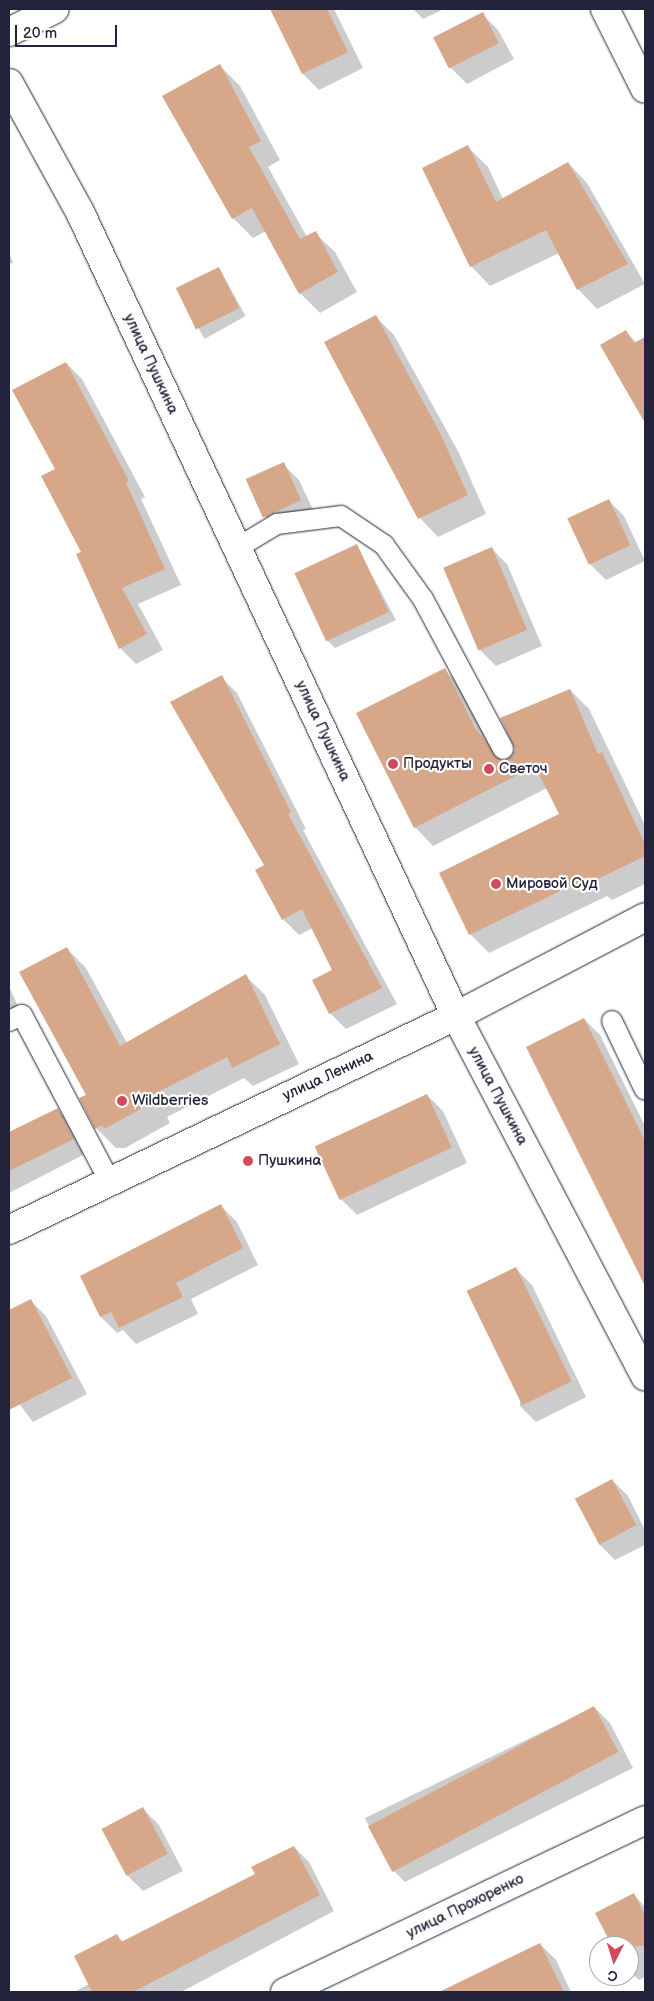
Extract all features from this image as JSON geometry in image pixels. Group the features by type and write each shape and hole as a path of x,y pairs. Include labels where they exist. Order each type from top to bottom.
{"street":[{"path":"9,32 55,9"},
{"path":"605,9 645,89"},
{"name":"улица Пушкина","path":"9,83 80,212 456,1016 644,1371"},
{"name":"улица Ленина","path":"11,1224 109,1180 456,1016 645,917"},
{"name":"улица Прохоренко","path":"285,1992 645,1820"}],"lane":[{"path":"237,548 277,524 341,516 384,545 423,599 503,749"},
{"path":"9,1022 22,1016 109,1180"},
{"path":"612,1021 645,1090"}],"building":[{"path":"270,9 327,9 348,52 302,74"},
{"path":"483,12 499,43 449,69 433,37"},
{"path":"220,64 261,141 249,147 300,239 316,231 338,272 299,294 252,208 232,219 162,96"},
{"path":"468,145 496,202 568,162 628,264 577,290 546,230 470,267 422,168"},
{"path":"219,267 239,308 196,329 176,288"},
{"path":"376,315 440,433 468,495 418,519 324,342"},
{"path":"626,330 634,343 645,337 645,423 600,345"},
{"path":"66,362 129,481 126,483 165,569 122,588 147,634 119,649 76,554 81,552 41,476 55,469 12,390"},
{"path":"284,462 301,500 263,517 246,479"},
{"path":"609,499 631,545 589,565 567,518"},
{"path":"357,544 389,612 326,641 294,573"},
{"path":"492,547 527,630 478,651 443,568"},
{"path":"445,668 475,728 502,761 513,756 515,749 500,718 570,689 598,754 602,752 645,844 645,856 592,882 589,877 469,935 439,873 559,814 535,766 414,828 356,713"},
{"path":"222,675 291,812 288,814 382,988 329,1014 312,980 332,970 302,909 282,920 255,870 264,865 170,702"},
{"path":"67,947 120,1046 246,974 280,1044 232,1068 227,1057 148,1097 152,1103 104,1129 102,1125 95,1129 79,1098 86,1095 19,972"},
{"path":"584,1018 645,1141 645,1286 526,1047"},
{"path":"427,1094 452,1147 340,1200 315,1146"},
{"path":"58,1108 74,1139 9,1171 9,1132"},
{"path":"221,1204 243,1248 176,1283 183,1297 119,1328 111,1312 100,1317 80,1276"},
{"path":"516,1267 572,1381 522,1405 467,1291"},
{"path":"31,1299 72,1378 9,1410 9,1310"},
{"path":"612,1479 636,1525 599,1545 575,1499"},
{"path":"594,1706 618,1752 392,1872 368,1826"},
{"path":"143,1807 168,1854 126,1876 102,1829"},
{"path":"294,1846 320,1895 133,1992 92,1992 74,1956 117,1934 121,1942 255,1874 251,1867"},
{"path":"634,1893 645,1916 645,1946 639,1946 639,1936 607,1936 595,1913"},
{"path":"540,1943 564,1992 439,1992"}],"place":[{"name":"Продукты","path":"393,764"},
{"name":"Светоч","path":"489,769"},
{"name":"Мировой Суд","path":"496,884"},
{"name":"Wildberries","path":"122,1101"},
{"name":"Пушкина","path":"248,1161"}]}
